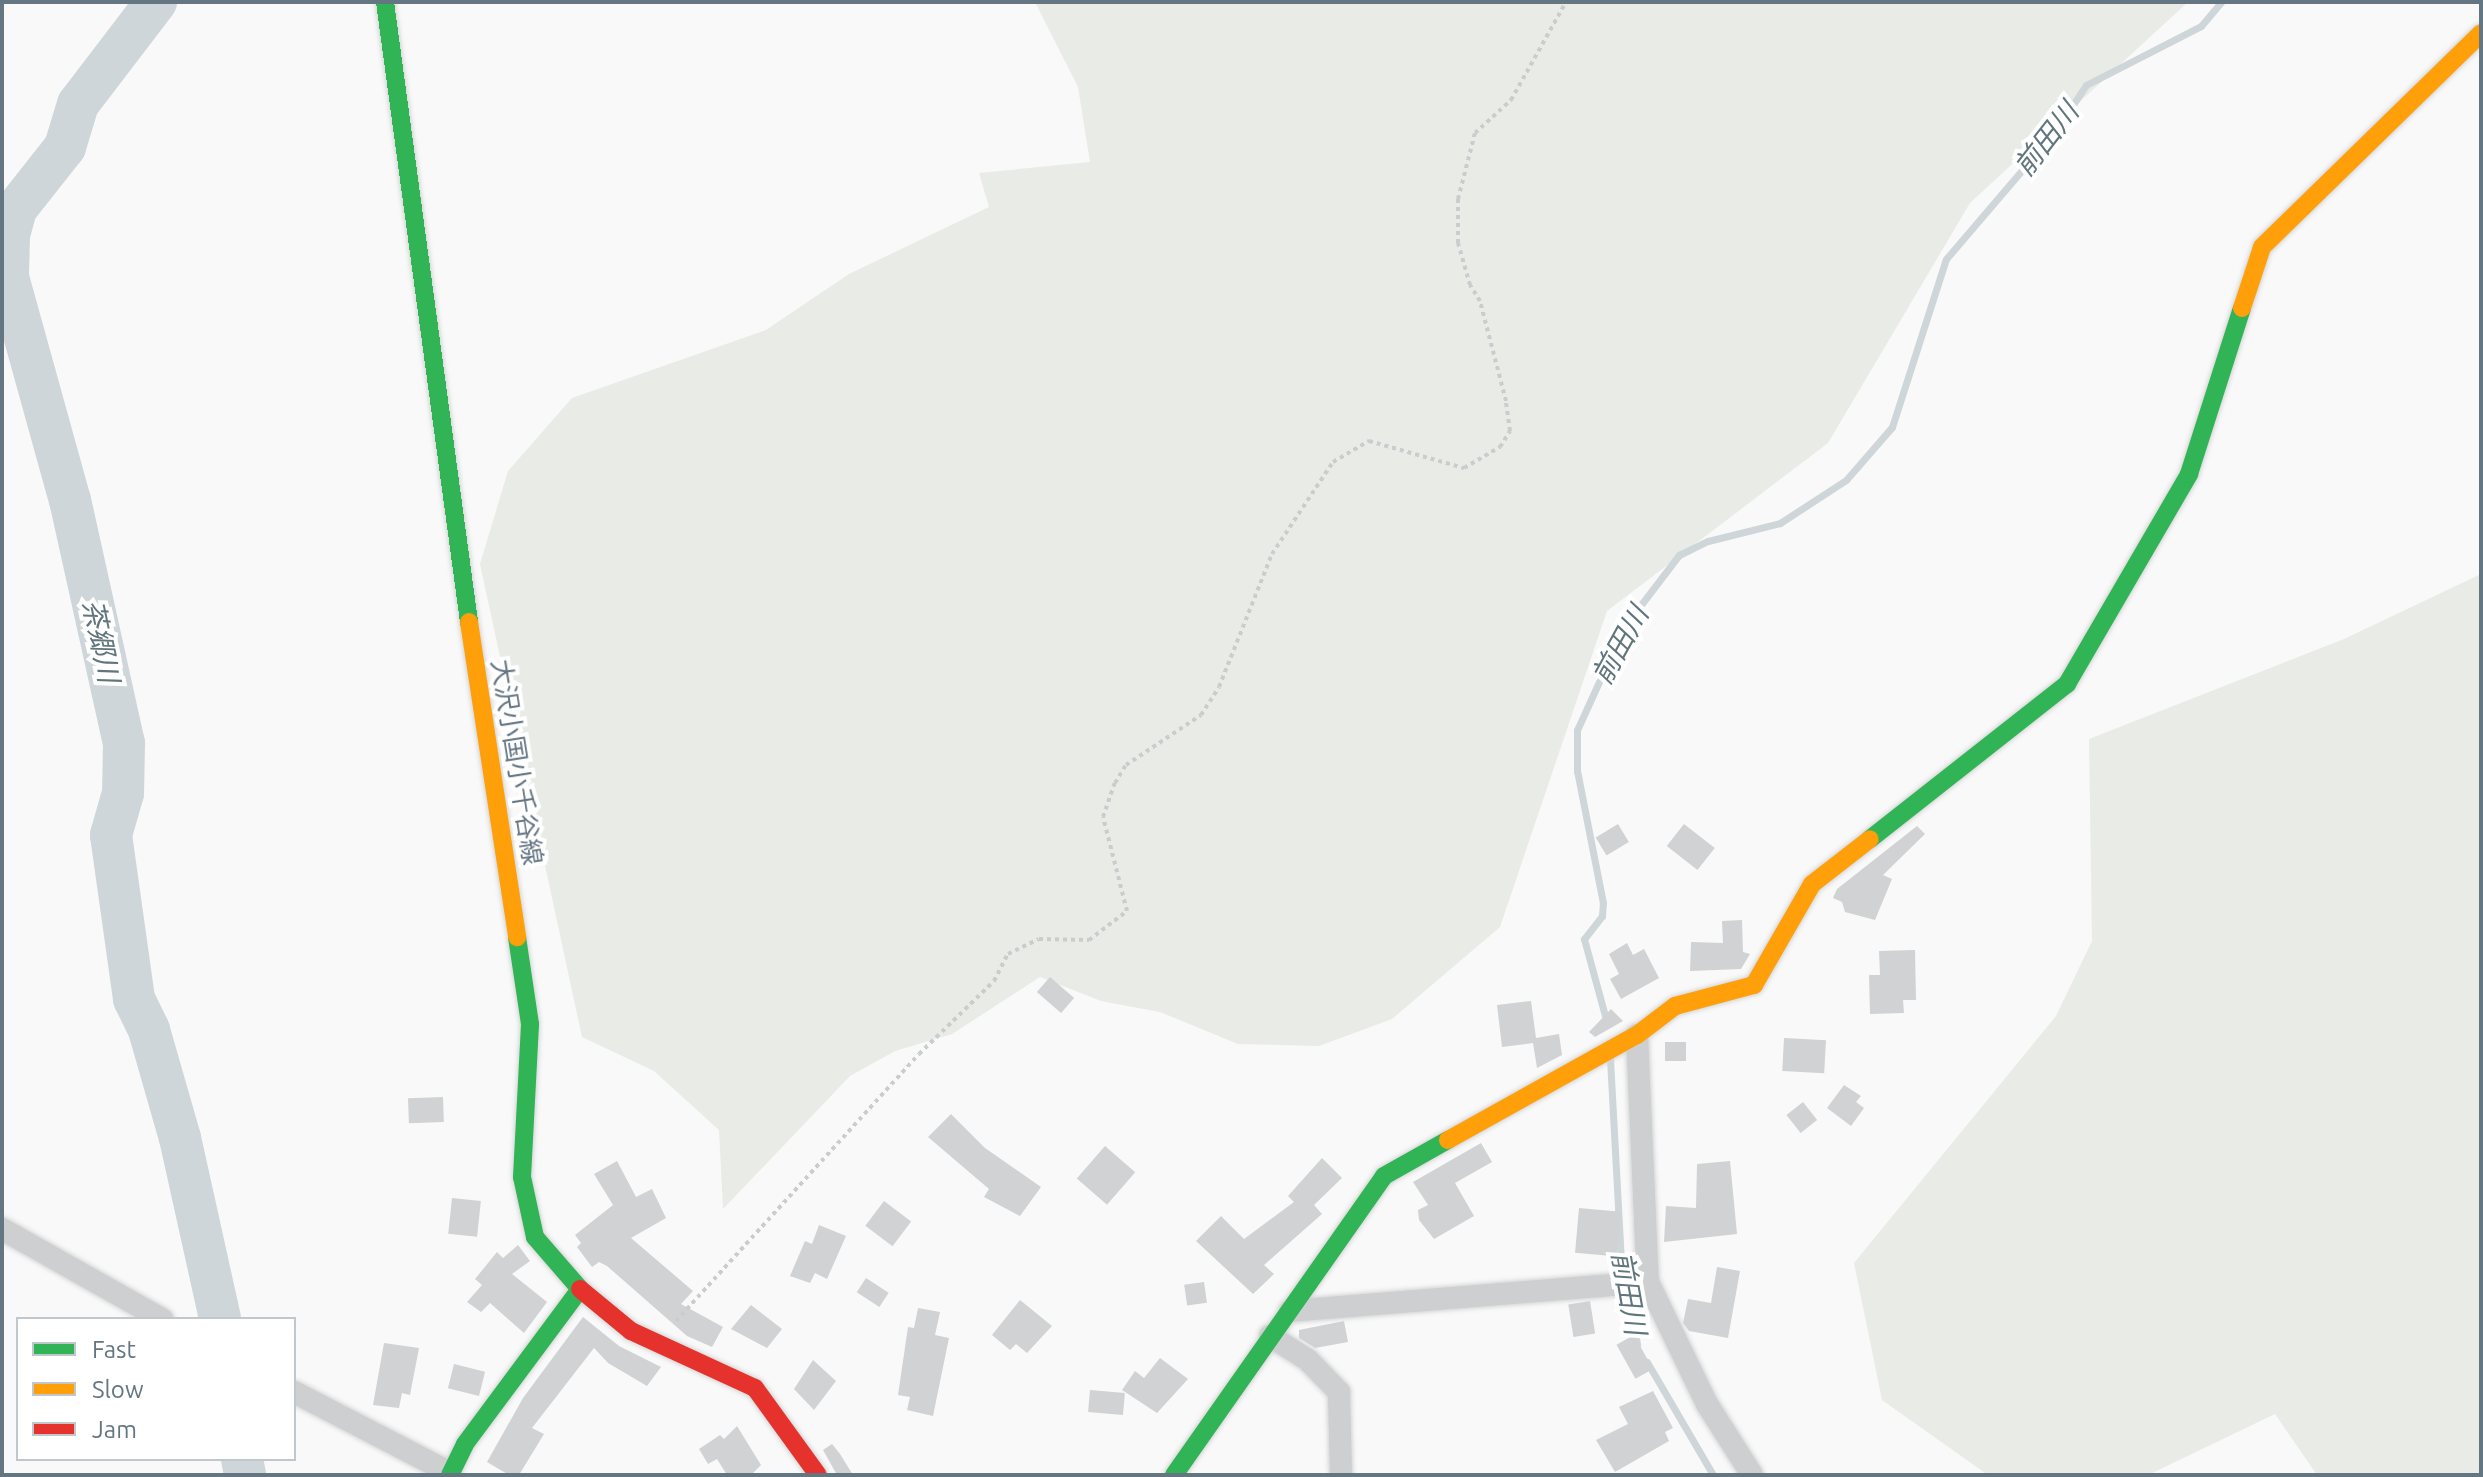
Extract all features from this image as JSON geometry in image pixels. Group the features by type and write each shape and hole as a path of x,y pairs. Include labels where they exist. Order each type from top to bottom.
{"street":[{"name":"大沢小国小千谷線","path":"385,2 459,552 530,1024 522,1177 535,1237 580,1289 631,1331 755,1388 818,1475"},
{"path":"1174,1475 1384,1176 1637,1035 1675,1006 1754,985 1812,884 2067,684 2189,474 2262,247 2481,33"},
{"path":"1637,1035 1648,1282 1707,1404 1752,1475"},
{"path":"2,1229 158,1317"},
{"path":"1290,1311 1648,1282"},
{"path":"296,1393 450,1474 465,1444 580,1289"},
{"path":"1270,1336 1308,1360 1339,1392 1341,1475"}],"path":[{"path":"656,1344 919,1054 994,981 1008,954 1039,939 1089,940 1127,911 1103,817 1115,783 1126,765 1201,715 1219,687 1272,554 1333,462 1369,441 1464,468 1500,447 1510,431 1506,401 1480,301 1470,285 1458,243 1458,199 1475,133 1511,100 1566,2"}],"shaded area":[{"path":"1035,2 2188,2 1970,203 1828,443 1607,611 1500,927 1392,1019 1319,1046 1238,1044 1160,1012 1101,1001 1040,977 952,1034 895,1051 850,1076 723,1209 719,1130 654,1071 582,1037 480,564 508,471 572,398 766,330 849,274 989,207 979,173 1090,162 1078,87"},
{"path":"2481,574 2481,1475 2317,1475 2275,1414 2148,1475 1988,1475 1882,1400 1854,1263 2056,1016 2092,941 2089,739 2344,639"}],"building":[{"path":"1618,824 1629,842 1607,855 1596,837"},
{"path":"1684,824 1715,848 1697,870 1667,846"},
{"path":"1917,826 1925,834 1883,875 1892,879 1875,920 1845,912 1842,902 1833,898 1837,889"},
{"path":"1742,920 1743,952 1750,954 1741,969 1690,971 1691,942 1723,943 1722,921"},
{"path":"1627,943 1633,955 1644,949 1659,978 1621,999 1610,979 1619,974 1609,954"},
{"path":"1915,950 1916,1000 1903,1000 1904,1013 1870,1014 1869,975 1880,975 1879,951"},
{"path":"1050,977 1074,998 1061,1013 1037,992"},
{"path":"1531,1001 1536,1038 1559,1034 1562,1055 1537,1068 1533,1043 1502,1047 1497,1005"},
{"path":"1611,1009 1623,1021 1595,1037 1589,1032"},
{"path":"1784,1038 1826,1040 1824,1073 1782,1071"},
{"path":"1665,1042 1686,1042 1686,1061 1665,1061"},
{"path":"1844,1085 1861,1096 1856,1102 1864,1108 1851,1126 1827,1108"},
{"path":"443,1097 444,1122 409,1123 408,1098"},
{"path":"1803,1102 1817,1120 1801,1133 1786,1115"},
{"path":"951,1114 985,1148 1041,1187 1020,1216 984,1197 989,1189 928,1137"},
{"path":"1481,1143 1492,1162 1455,1183 1474,1216 1434,1239 1419,1220 1418,1210 1428,1205 1413,1182"},
{"path":"1105,1146 1135,1172 1107,1205 1077,1178"},
{"path":"1322,1158 1342,1178 1314,1205 1322,1214 1264,1265 1274,1274 1253,1294 1196,1241 1221,1216 1244,1239 1294,1202 1288,1196"},
{"path":"617,1161 636,1197 652,1189 666,1218 631,1238 693,1291 681,1304 723,1327 712,1347 687,1336 607,1266 599,1262 592,1267 577,1247 581,1243 575,1235 613,1205 594,1174"},
{"path":"1730,1161 1737,1234 1664,1242 1666,1206 1696,1208 1697,1164"},
{"path":"452,1198 481,1201 477,1237 448,1234"},
{"path":"884,1201 911,1221 892,1246 865,1226"},
{"path":"1579,1208 1621,1212 1617,1256 1575,1253"},
{"path":"819,1225 846,1236 827,1279 815,1273 810,1283 790,1276 805,1241 812,1244"},
{"path":"518,1245 530,1261 512,1274 547,1302 524,1333 490,1303 481,1312 467,1302 482,1285 475,1279 497,1252 503,1258"},
{"path":"1717,1267 1740,1271 1728,1338 1689,1331 1683,1323 1688,1299 1711,1303"},
{"path":"866,1278 889,1293 879,1307 857,1292"},
{"path":"1204,1282 1207,1303 1187,1306 1184,1285"},
{"path":"1020,1300 1052,1326 1027,1353 1016,1344 1010,1350 992,1335"},
{"path":"1590,1301 1595,1334 1573,1337 1568,1304"},
{"path":"751,1305 782,1329 767,1348 731,1329"},
{"path":"918,1308 940,1312 935,1335 949,1338 933,1416 907,1410 910,1397 898,1395 908,1327 914,1328"},
{"path":"583,1317 619,1346 661,1367 647,1386 608,1363 594,1348 532,1428 544,1434 519,1475 509,1475 487,1462 523,1398"},
{"path":"1344,1321 1348,1342 1315,1348 1299,1338 1299,1330"},
{"path":"1634,1335 1653,1369 1635,1379 1617,1345"},
{"path":"384,1343 419,1348 410,1395 402,1393 399,1408 373,1405"},
{"path":"1160,1358 1188,1379 1157,1413 1122,1390 1135,1371 1144,1378"},
{"path":"813,1360 836,1381 814,1410 794,1389"},
{"path":"454,1364 485,1372 479,1396 448,1388"},
{"path":"1090,1390 1125,1393 1123,1415 1088,1412"},
{"path":"1653,1391 1673,1428 1665,1432 1669,1441 1615,1472 1596,1440 1628,1424 1619,1407"},
{"path":"737,1426 761,1465 751,1475 727,1475 717,1459 708,1464 699,1449 720,1435 724,1439"},
{"path":"832,1444 853,1475 837,1475 823,1450"}],"waterway":[{"name":"茶郷川","path":"156,2 78,104 65,147 16,209 9,235 8,277 70,500 124,743 123,793 111,835 134,999 149,1030 180,1138 220,1317"},
{"name":"前田川","path":"1607,1023 1584,939 1602,916 1603,903 1577,771 1577,730 1624,627 1679,555 1708,541 1780,523 1846,480 1892,427 1946,259 2056,130 2086,85 2201,26 2221,2"},
{"name":"前田川","path":"1610,1059 1621,1260 1637,1344"},
{"name":"前田川","path":"1647,1362 1713,1475"},
{"name":"茶郷川","path":"242,1461 245,1475"}],"traffic: fast":[{"path":"385,2 469,622"},
{"path":"1870,839 2067,684 2189,474 2242,308"},
{"path":"450,1475 465,1444 580,1289 535,1237 522,1177 530,1024 517,937"},
{"path":"1174,1475 1384,1176 1448,1140"}],"traffic: slow":[{"path":"2242,308 2262,247 2481,33"},
{"path":"469,622 517,937"},
{"path":"1448,1140 1637,1035 1675,1006 1754,985 1812,884 1870,839"}],"traffic: jam":[{"path":"580,1289 631,1331 755,1388 818,1475"}]}
